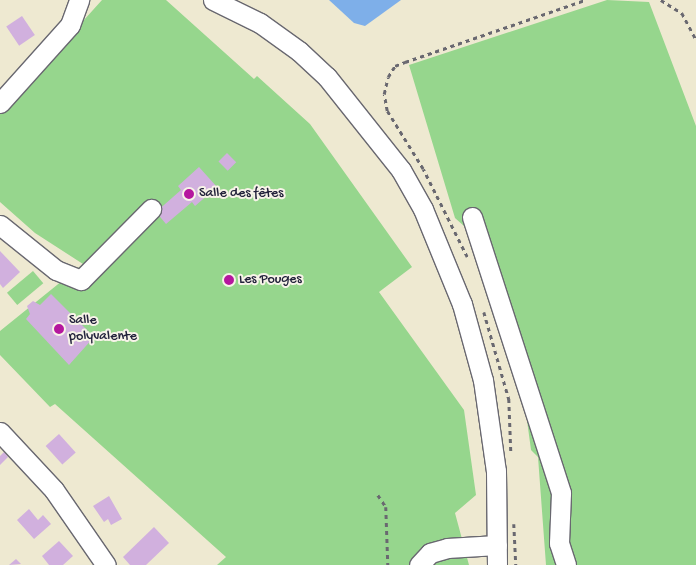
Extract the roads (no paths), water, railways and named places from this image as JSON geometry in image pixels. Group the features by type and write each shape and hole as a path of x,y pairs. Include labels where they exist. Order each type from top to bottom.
{"street":[{"path":"0,103 70,25 79,0"},
{"path":"212,0 260,23 299,51 327,77 401,170 423,209 462,304 483,380 496,471 497,565"},
{"path":"0,225 56,270 81,280 151,209"},
{"path":"472,217 561,493 559,543 566,565"},
{"path":"1,434 54,490 106,565"},
{"path":"419,565 430,553 447,548 497,545"}],"water":[{"path":"329,0 401,0 365,26 354,23"}],"place":[{"name":"Salle des fêtes","path":"189,194"},
{"name":"Les Pouges","path":"229,280"},
{"name":"Salle polyvalente","path":"59,329"}]}
